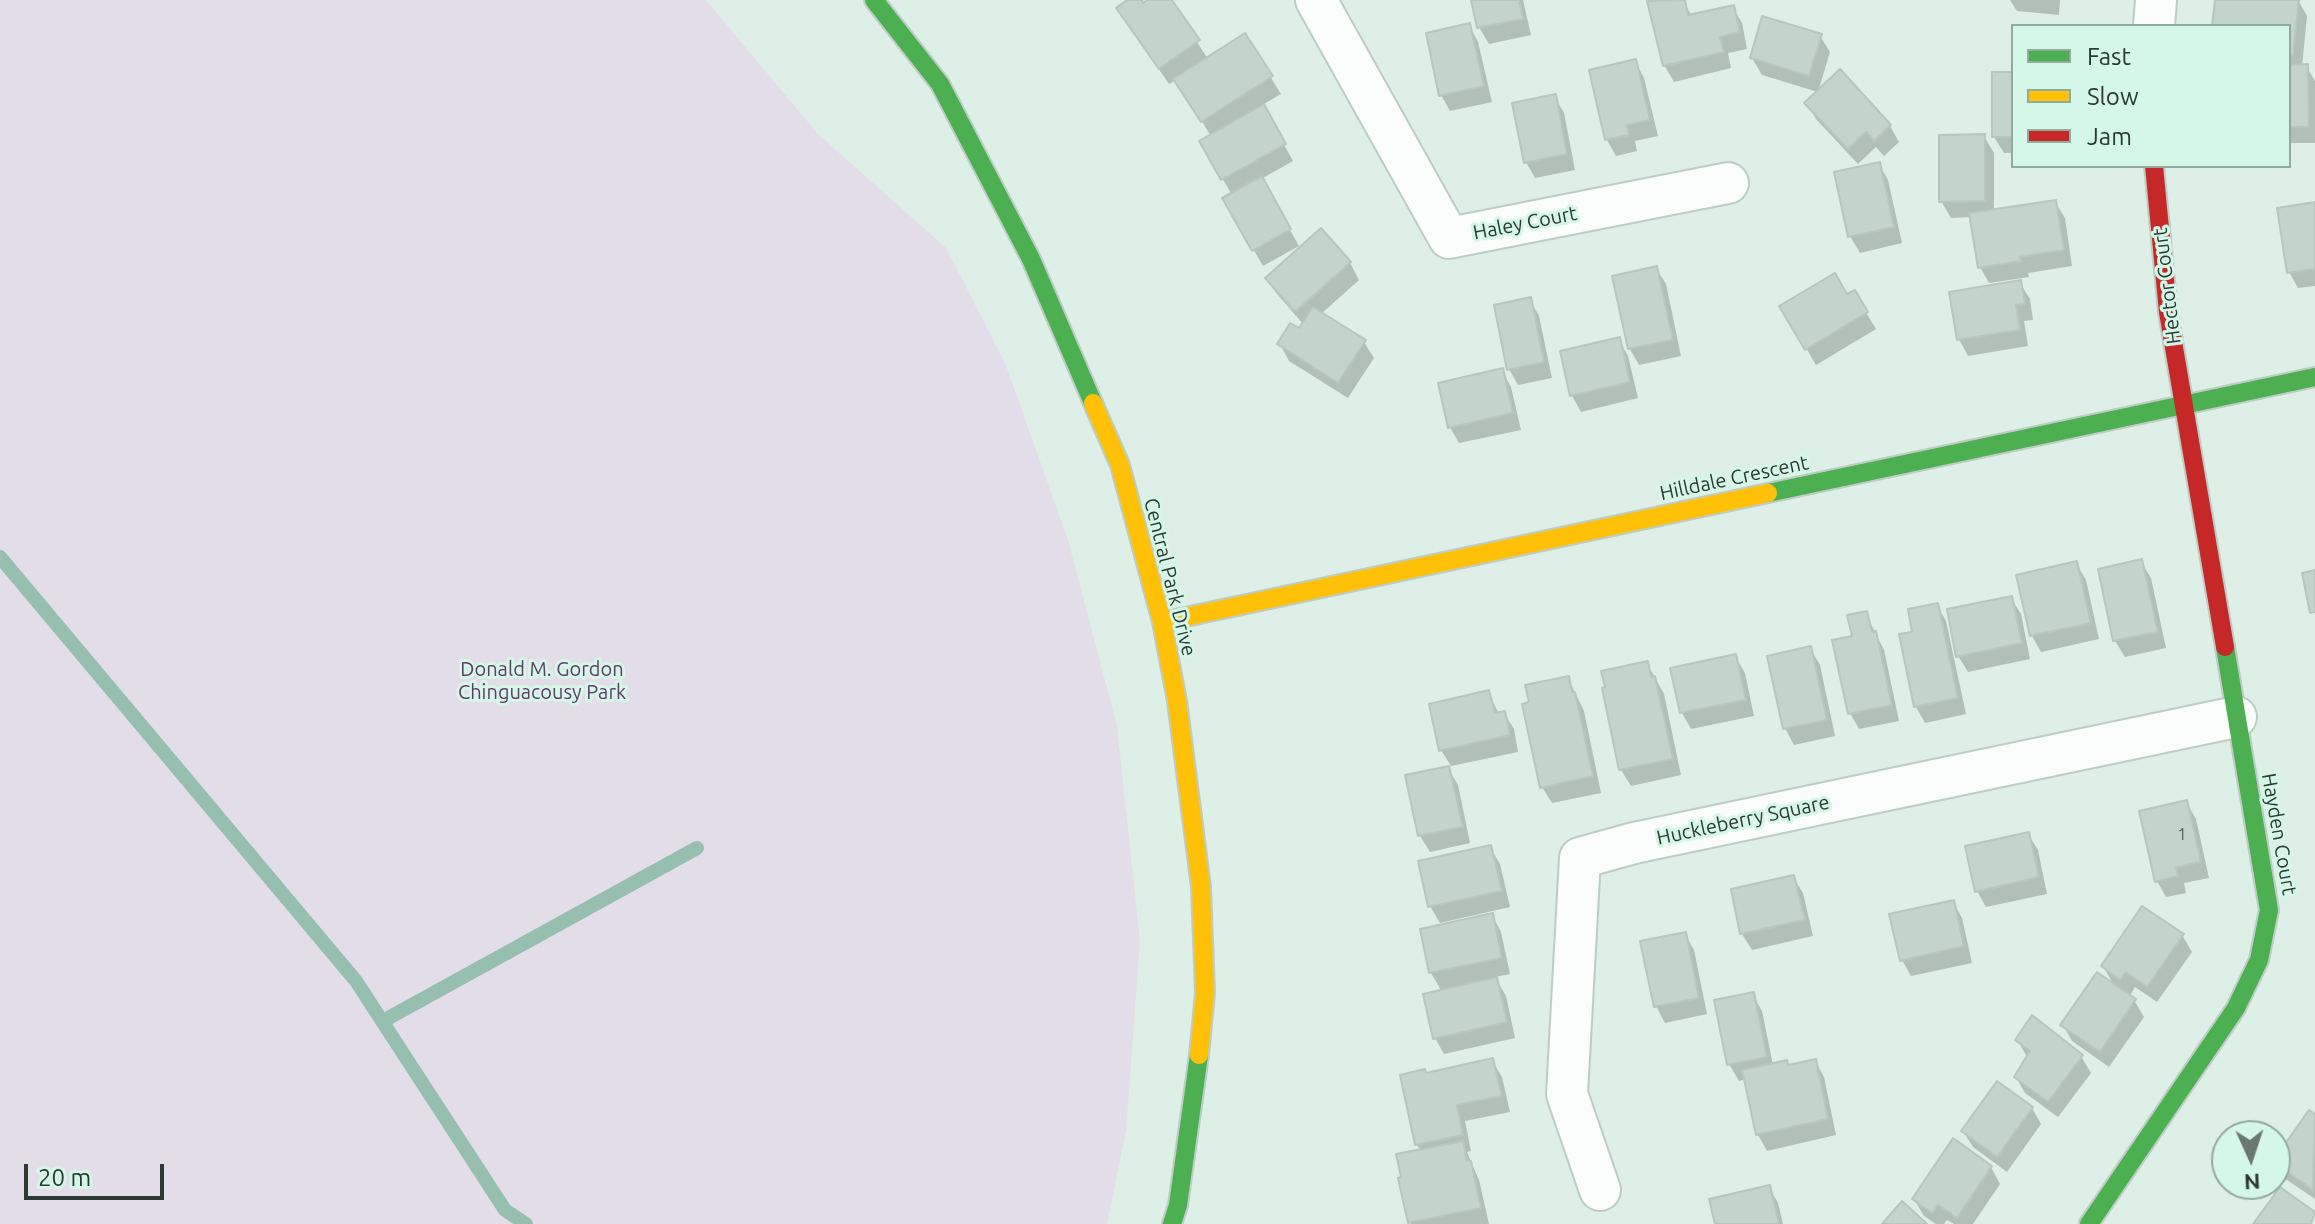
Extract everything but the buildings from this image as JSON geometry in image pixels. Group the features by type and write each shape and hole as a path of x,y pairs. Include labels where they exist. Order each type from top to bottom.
{"street":[{"name":"Central Park Drive","path":"874,0 940,84 1031,259 1120,465 1162,622 1177,701 1201,887 1205,993 1195,1091 1178,1205 1172,1224"},
{"name":"Haley Court","path":"1316,0 1449,238 1728,183"},
{"path":"2154,24 2156,0"},
{"name":"Hector Court","path":"2154,168 2168,312 2183,406"},
{"name":"Hilldale Crescent","path":"1162,622 2315,377"},
{"name":"Hayden Court","path":"2089,1224 2236,1008 2259,960 2269,910 2183,406"},
{"name":"Huckleberry Square","path":"1600,1190 1567,1094 1580,858 1650,840 2236,717"}],"green space":[{"name":"Donald M. Gordon Chinguacousy Park","path":"0,0 706,0 819,135 946,248 1005,363 1068,540 1117,726 1140,941 1126,1131 1107,1224 0,1224"}],"waterway":[{"path":"0,557 356,981 505,1210 526,1224"},
{"path":"383,1021 697,848"}],"traffic: fast":[{"path":"874,0 940,84 1031,259 1093,403"},
{"path":"1768,493 2315,377"},
{"path":"2089,1224 2236,1008 2259,960 2269,910 2225,647"},
{"path":"1172,1224 1178,1205 1199,1055"}],"traffic: slow":[{"path":"1093,403 1120,465 1162,622 1177,701 1201,887 1205,993 1199,1055"},
{"path":"1162,622 1768,493"}],"traffic: jam":[{"path":"2154,168 2168,312 2225,647"}]}
